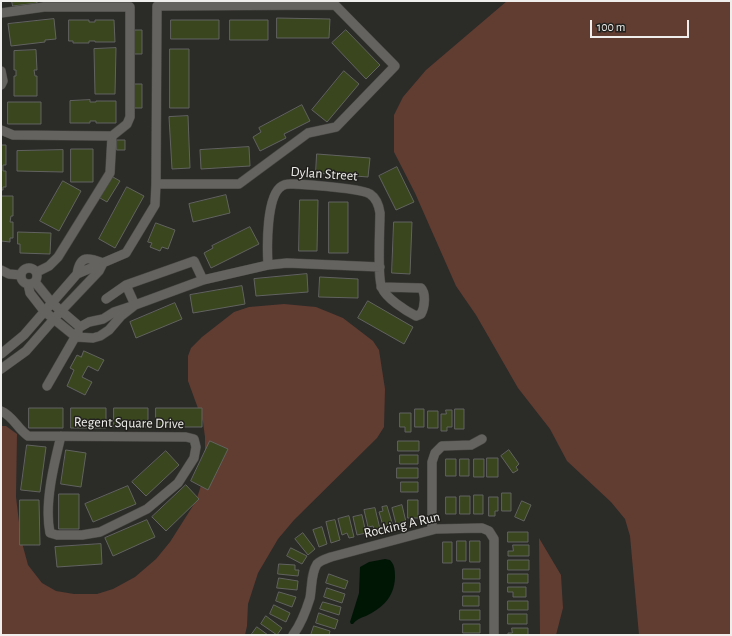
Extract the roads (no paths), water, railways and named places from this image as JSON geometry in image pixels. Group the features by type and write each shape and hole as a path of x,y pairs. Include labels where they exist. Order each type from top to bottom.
{"street":[{"path":"1,354 24,335 77,274 126,253 155,205 157,6 335,5 395,66 336,128 308,133 239,184 156,184"},
{"path":"1,13 44,7 130,7 130,117 127,124 112,136 13,135 1,130"},
{"path":"1,70 3,81 1,85"},
{"path":"112,136 110,173 58,257 34,279 23,281 21,275 26,268 32,268 34,279 30,293 44,311 76,337 93,338 100,336 109,330 121,316 135,305"},
{"name":"Dylan Street","path":"268,265 269,216 276,192 280,187 286,184 294,184 358,190 370,194 379,206 381,287"},
{"path":"106,299 126,285 194,261 203,280"},
{"path":"47,386 76,337 80,327 89,322 103,320 114,312 203,280 268,265 287,263 380,267"},
{"path":"1,369 26,351 99,271 103,264"},
{"path":"1,270 9,274 21,275"},
{"path":"34,279 52,303 80,327"},
{"path":"126,285 135,305"},
{"path":"381,287 418,287 423,289 423,308 421,314 416,316 410,313 387,296 381,287"},
{"name":"Regent Square Drive","path":"1,411 8,414 20,430 28,436 61,436 186,437 194,439 196,447 194,458 178,483 146,509 100,532 82,535 57,535 50,533 50,493 52,475 61,436"},
{"path":"432,530 433,456 442,446 472,445 482,439"},
{"name":"Rocking A Run","path":"293,635 306,608 310,596 314,572 320,561 432,530 445,528 482,528 488,530 492,534 495,543 494,635"}]}
